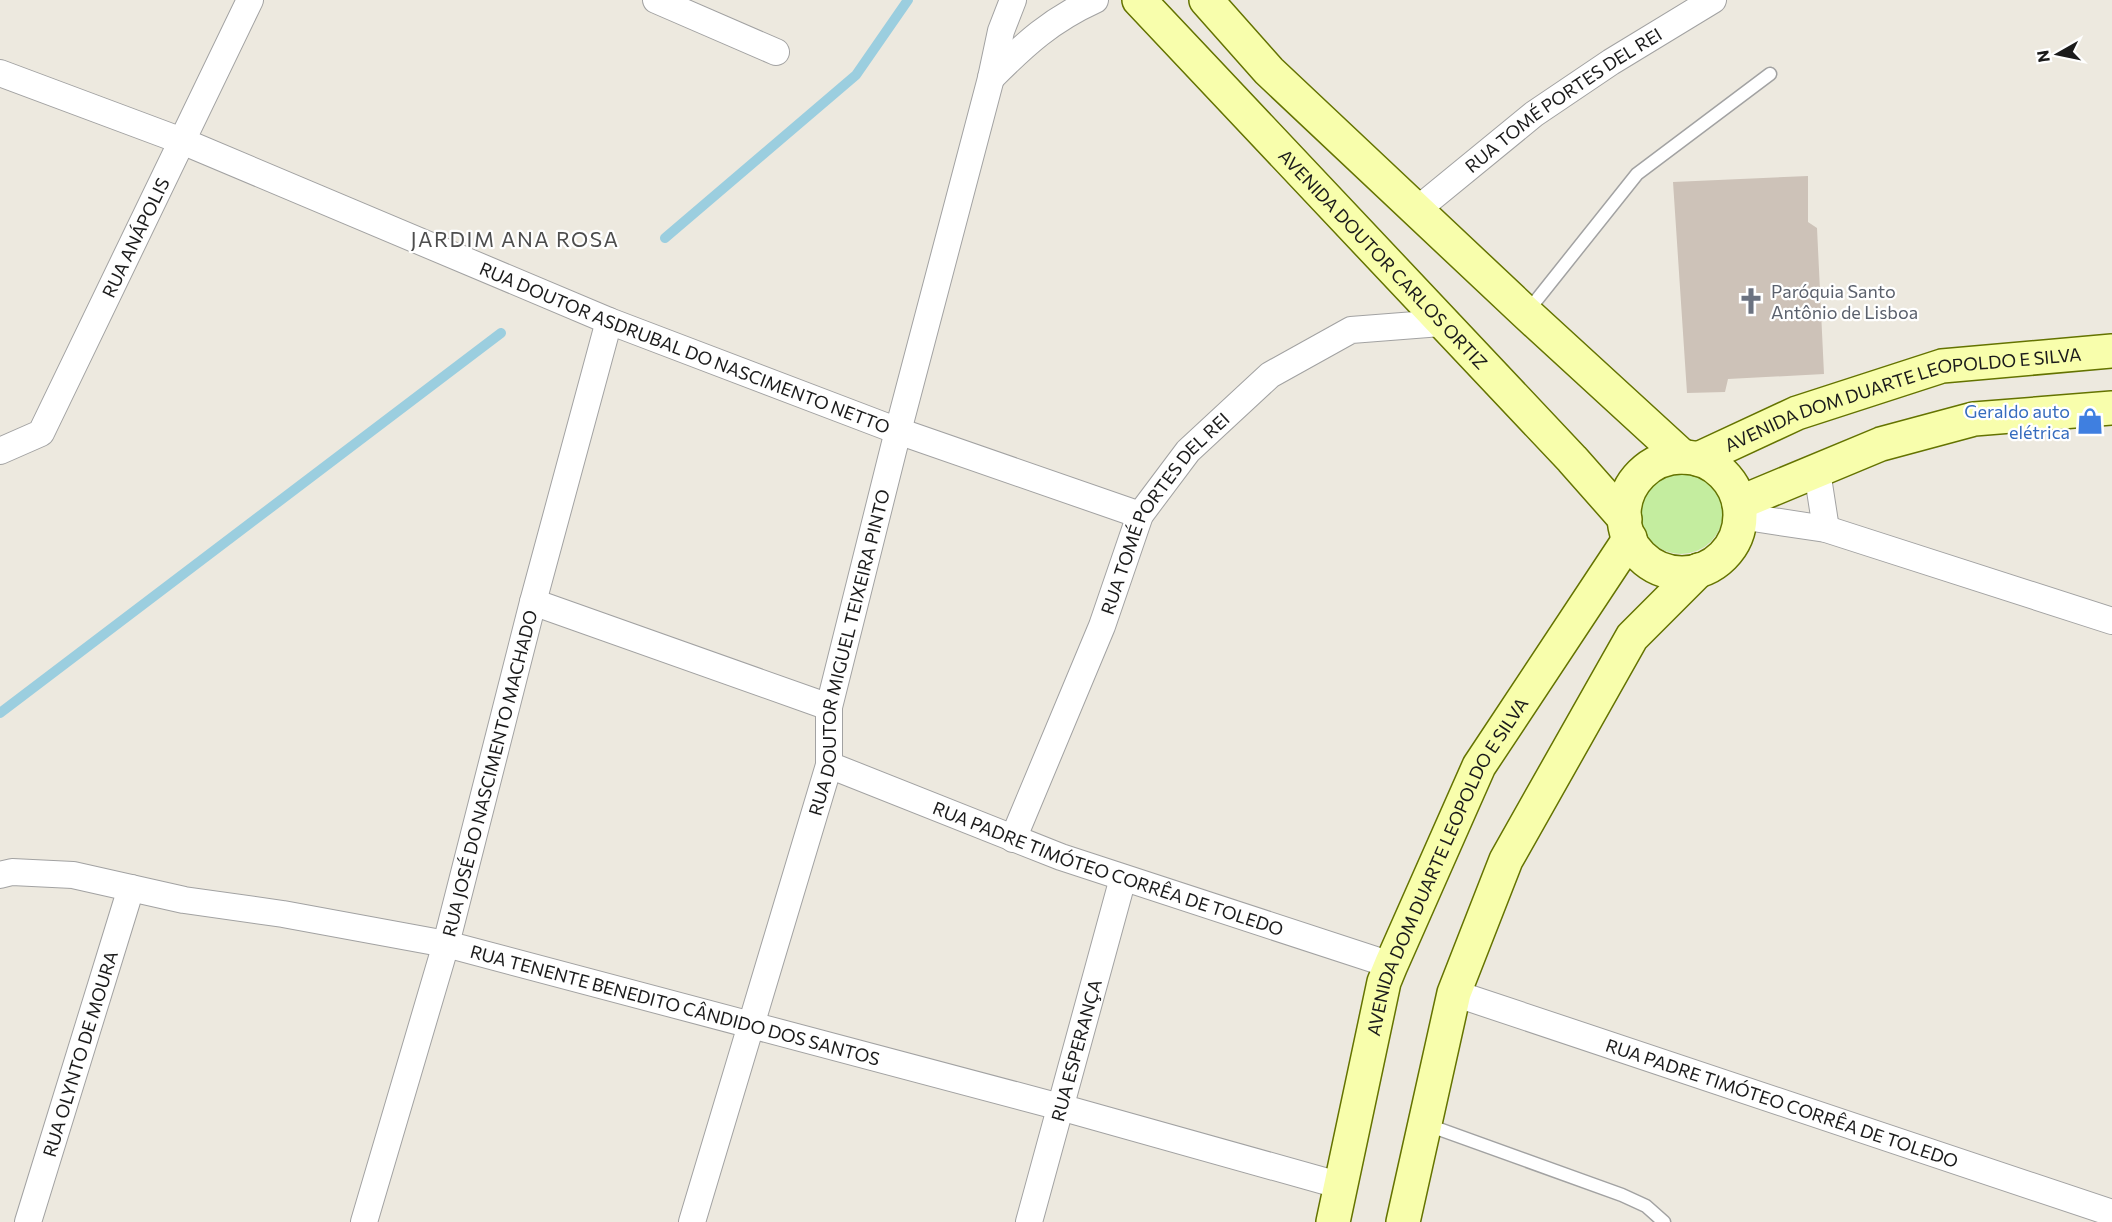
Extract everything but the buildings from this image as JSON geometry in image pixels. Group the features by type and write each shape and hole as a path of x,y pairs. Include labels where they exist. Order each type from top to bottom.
{"main road":[{"name":"AVENIDA DOUTOR CARLOS ORTIZ","path":"1139,0 1235,100 1441,323 1572,459 1627,529"},
{"path":"1206,0 1269,71 1526,313 1691,458"},
{"name":"AVENIDA DOM DUARTE LEOPOLDO E SILVA","path":"1691,458 1797,413 1942,366 2112,351"},
{"name":"AVENIDA DOM DUARTE LEOPOLDO E SILVA","path":"1740,510 1817,471 1881,444 1974,419 2112,408"},
{"path":"1691,458 1712,465 1722,473 1736,492 1740,510 1733,542 1713,564 1699,570 1683,572 1666,570 1651,563 1639,552 1627,529 1626,500 1634,482 1648,468 1664,460 1691,458"},
{"name":"AVENIDA DOM DUARTE LEOPOLDO E SILVA","path":"1334,1222 1384,981 1479,766 1627,529"},
{"path":"1402,1222 1454,993 1506,860 1632,637 1699,570"}],"street":[{"name":"RUA ANÁPOLIS","path":"0,451 41,433 250,0"},
{"path":"656,0 776,52"},
{"name":"RUA DOUTOR MIGUEL TEIXEIRA PINTO","path":"692,1222 829,765 829,707 898,431 991,78 1001,31 1013,0"},
{"path":"991,78 1025,44 1067,13 1095,0"},
{"name":"RUA TOMÉ PORTES DEL REI","path":"1418,209 1534,114 1611,62 1713,0"},
{"name":"RUA DOUTOR ASDRUBAL DO NASCIMENTO NETTO","path":"0,73 182,141 609,321 898,431 1140,515"},
{"name":"RUA JOSÉ DO NASCIMENTO MACHADO","path":"364,1222 446,944 533,602 609,321"},
{"name":"RUA TOMÉ PORTES DEL REI","path":"1013,839 1102,626 1140,515 1188,451 1270,375 1351,330 1441,323"},
{"path":"1817,471 1826,530"},
{"path":"1740,510 1826,530 2112,621"},
{"path":"533,602 829,707"},
{"name":"RUA PADRE TIMÓTEO CORRÊA DE TOLEDO","path":"829,765 1013,839 1123,878 1391,965"},
{"name":"RUA TENENTE BENEDITO CÂNDIDO DOS SANTOS","path":"0,875 12,872 73,875 184,900 283,914 446,944 1060,1107 1342,1186"},
{"name":"RUA ESPERANÇA","path":"1029,1222 1123,878"},
{"name":"RUA OLYNTO DE MOURA","path":"28,1222 131,888"},
{"name":"RUA PADRE TIMÓTEO CORRÊA DE TOLEDO","path":"1454,993 2112,1213"}],"lane":[{"path":"1526,313 1637,174 1770,74"},
{"path":"1425,1123 1622,1196 1646,1206 1664,1222"}],"green space":[{"path":"1681,470 1697,473 1711,482 1720,496 1723,512 1720,528 1711,542 1697,551 1681,554 1665,551 1651,542 1642,528 1639,512 1642,496 1651,482 1665,473"}],"waterway":[{"path":"665,238 856,75 908,0"},
{"path":"0,713 501,333"}],"place":[{"name":"Paróquia Santo Antônio de Lisboa","path":"1751,301"},
{"name":"Geraldo auto elétrica","path":"2090,421"}],"district":[{"name":"JARDIM ANA ROSA","path":"515,238"}]}
